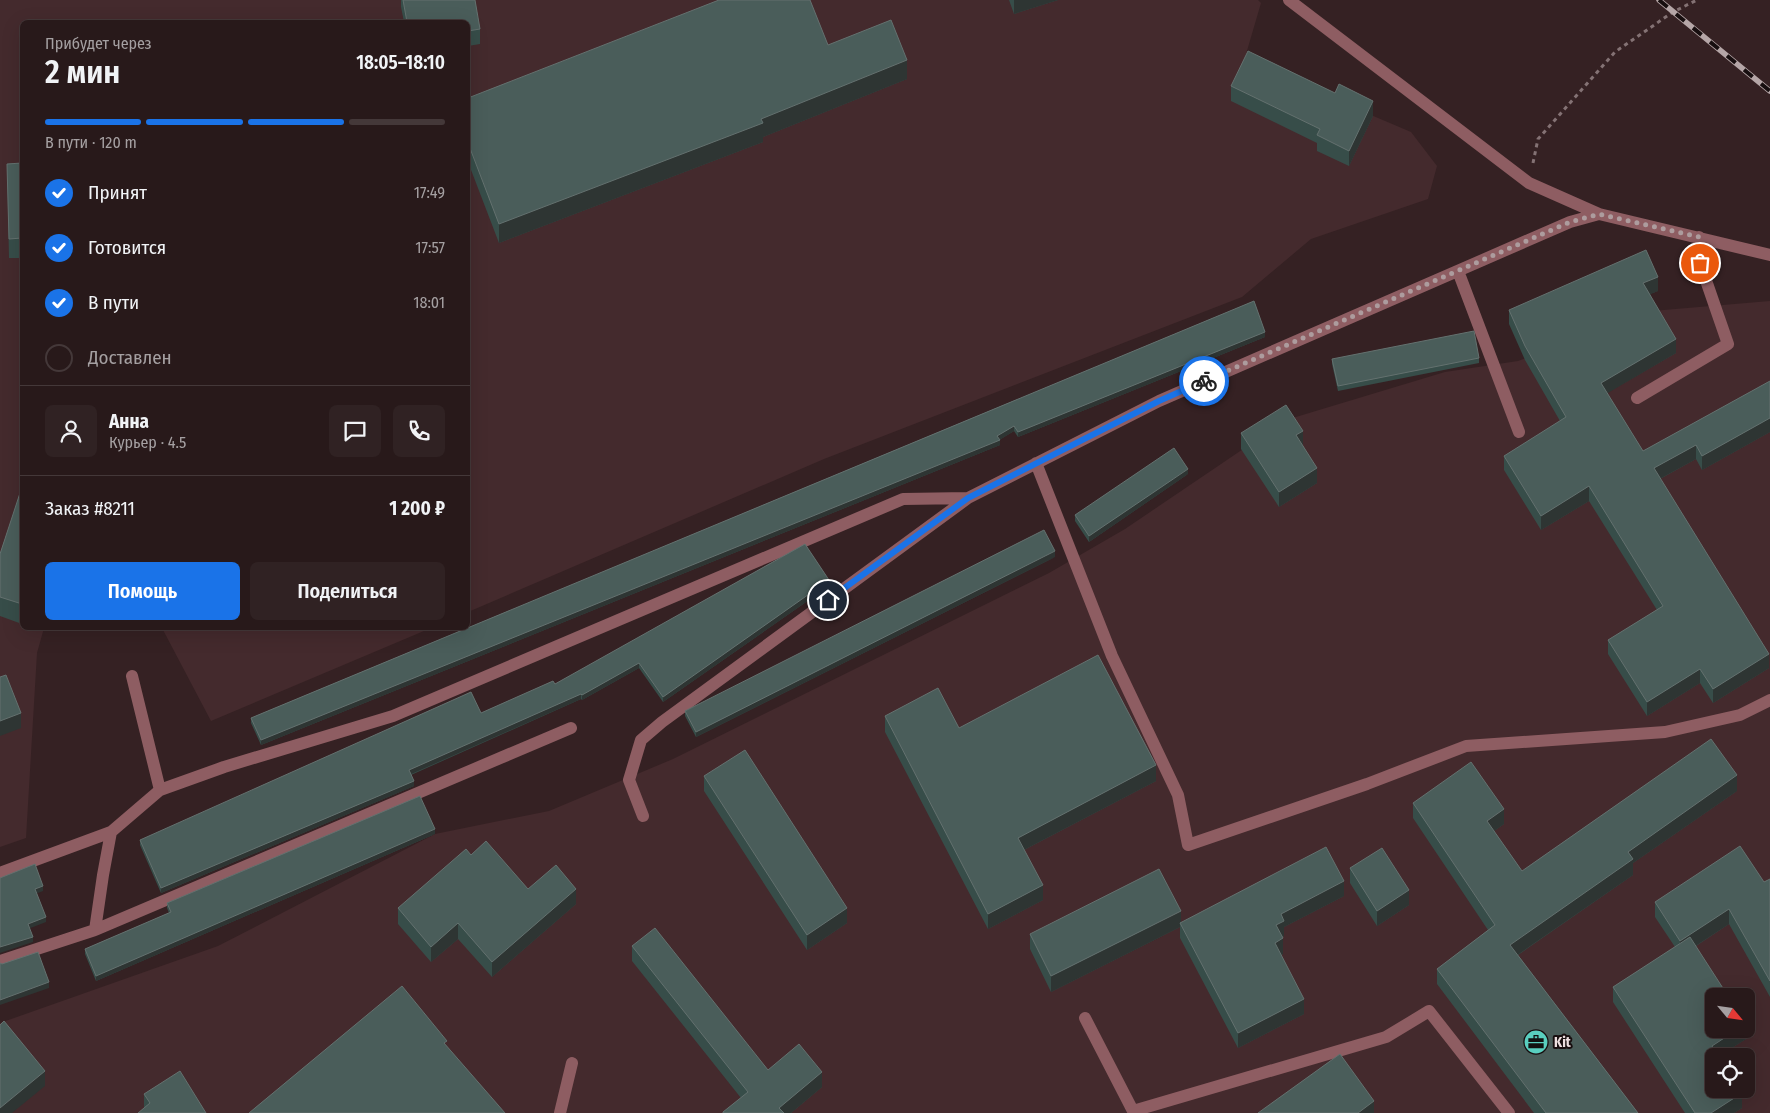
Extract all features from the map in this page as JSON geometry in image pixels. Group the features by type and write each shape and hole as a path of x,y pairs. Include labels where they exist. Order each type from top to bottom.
{"lane":[{"path":"1289,0 1529,183 1599,214 1770,255"},
{"path":"644,816 629,780 640,740 727,673 968,498 1159,401 1570,222 1599,214"},
{"path":"1637,398 1728,344 1700,263 1699,237"},
{"path":"1458,270 1519,432"},
{"path":"1036,463 1112,656 1178,794 1188,845 1367,784 1466,746 1665,732 1740,715 1770,700"},
{"path":"0,873 111,832 160,790 224,767 392,716 902,499 968,498"},
{"path":"132,676 160,790"},
{"path":"0,961 95,930 571,728"},
{"path":"95,930 111,832"},
{"path":"1085,1018 1133,1111 1386,1037 1429,1012 1509,1113"},
{"path":"560,1113 572,1063"}],"path":[{"path":"1529,183 1538,139 1615,52 1673,12 1697,0"}],"shaded area":[{"path":"0,0 1258,0 1261,3 1244,61 1411,132 1437,166 1428,199 1311,239 1242,297 824,459 470,611 470,20 20,20 20,630 43,630 37,653 26,838 0,847"},
{"path":"1770,301 1770,1113 0,1113 0,1023 218,946 435,834 549,811 673,759 1049,573 1125,529 1286,420 1445,372 1518,361 1652,311"},
{"path":"163,630 426,630 211,721"}],"building":[{"path":"403,0 475,0 480,29 470,31 470,20 407,20"},
{"path":"719,0 810,0 828,45 891,20 907,60 761,119 763,123 499,224 470,148 470,97"},
{"path":"1248,51 1335,93 1339,84 1373,101 1349,151 1317,135 1320,129 1231,86"},
{"path":"20,163 20,238 9,239 7,164"},
{"path":"1646,250 1658,277 1643,283 1676,339 1601,383 1643,451 1770,381 1770,418 1702,456 1696,445 1654,468 1769,654 1713,689 1700,669 1647,702 1608,640 1663,606 1589,486 1541,516 1504,456 1566,417 1525,346 1509,310"},
{"path":"1254,301 1265,332 1018,432 1014,426 997,436 1000,440 261,740 251,718 463,630 470,630 470,627"},
{"path":"1474,331 1479,358 1338,386 1332,359"},
{"path":"1286,405 1303,431 1296,435 1317,468 1279,492 1241,433"},
{"path":"1174,448 1188,469 1089,536 1075,515"},
{"path":"20,493 20,603 0,597 0,554"},
{"path":"1044,530 1055,551 696,732 685,711"},
{"path":"805,544 829,580 663,697 639,663 582,695 409,770 414,781 161,888 140,840 471,692 481,713 553,681 555,684"},
{"path":"1098,655 1156,765 1018,838 1043,885 988,914 885,716 938,688 959,728"},
{"path":"6,675 21,713 0,721 0,677"},
{"path":"1711,739 1737,775 1628,852 1633,859 1510,945 1638,1113 1546,1113 1437,969 1495,925 1413,803 1471,762 1504,809 1487,821 1522,871"},
{"path":"745,750 847,908 807,935 704,776"},
{"path":"420,796 435,829 96,976 85,949 171,912 167,903"},
{"path":"486,841 528,889 556,865 576,889 492,962 458,923 431,947 398,908 466,849 471,855"},
{"path":"1740,846 1764,882 1770,879 1770,981 1729,909 1680,941 1655,902"},
{"path":"1326,847 1344,881 1281,914 1284,921 1276,925 1283,938 1275,943 1304,999 1238,1033 1180,923"},
{"path":"1382,848 1409,890 1377,911 1350,868"},
{"path":"35,864 43,886 35,889 46,917 28,924 33,937 0,947 0,878"},
{"path":"1159,869 1181,911 1051,976 1030,934"},
{"path":"655,928 768,1070 799,1044 822,1072 779,1108 784,1113 723,1113 748,1092 632,946"},
{"path":"1690,937 1723,988 1705,988 1705,1038 1724,1038 1712,1046 1713,1048 1705,1048 1705,1098 1734,1098 1711,1113 1695,1113 1613,987"},
{"path":"38,952 49,982 0,1000 0,963 2,964"},
{"path":"402,986 447,1041 444,1043 505,1113 249,1113"},
{"path":"4,1021 45,1071 0,1108 0,1025"},
{"path":"1340,1054 1374,1101 1358,1113 1258,1113"},
{"path":"180,1071 206,1113 138,1113 150,1103 144,1094"}],"railway":[{"path":"1659,0 1770,91"}],"way so far":[{"path":"1204,381 1570,222 1599,214 1699,237 1700,263"}],"place":[{"name":"Kit","path":"1536,1042"}],"route":[{"path":"828,600 968,498 1159,401 1204,381"}]}
